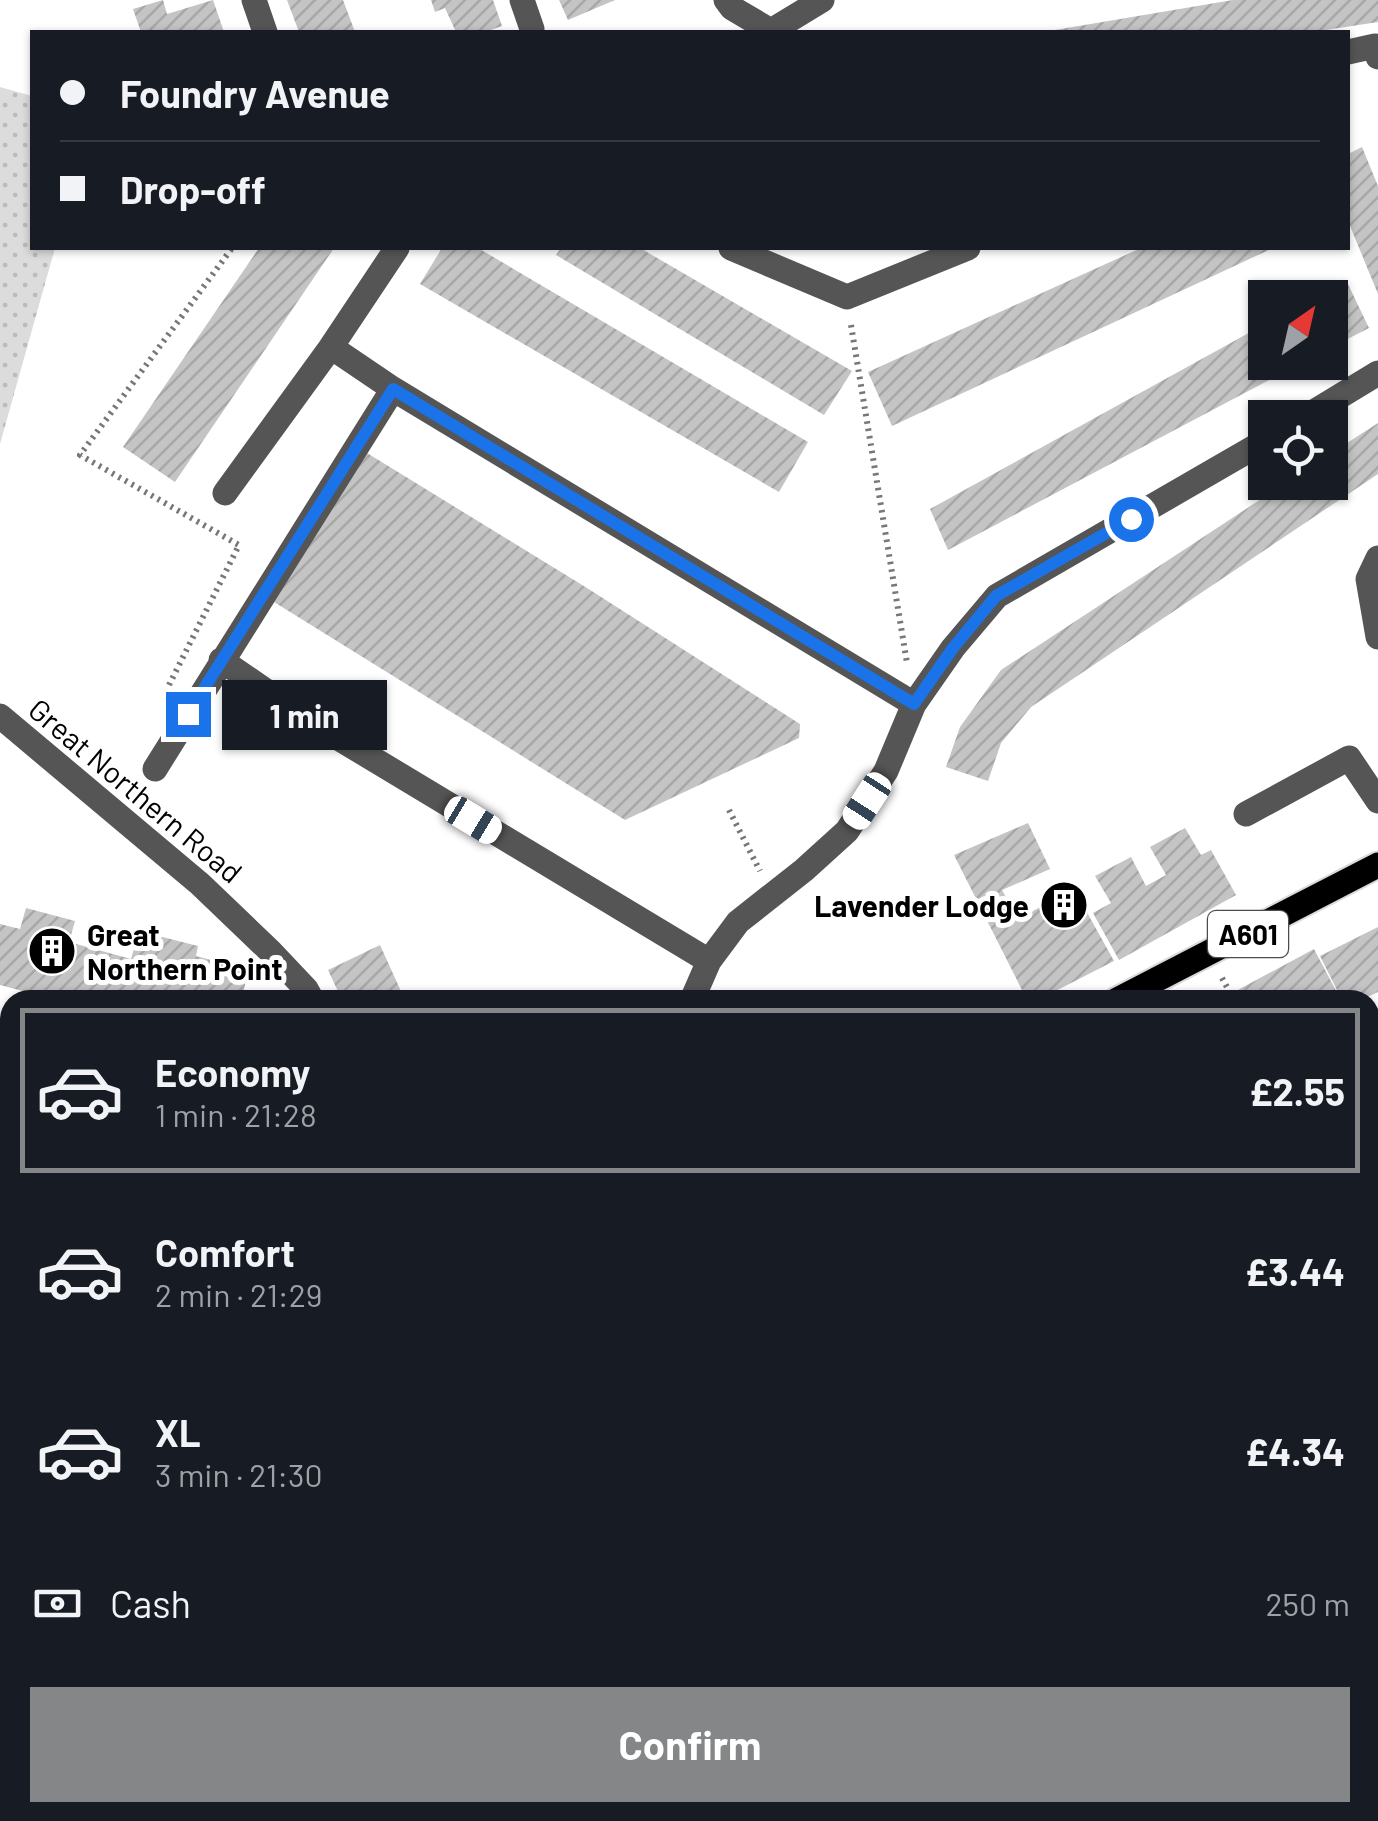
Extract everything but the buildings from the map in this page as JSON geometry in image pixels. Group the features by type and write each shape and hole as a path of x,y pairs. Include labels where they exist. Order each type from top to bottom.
{"main road":[{"name":"A601","path":"1136,990 1378,864"}],"street":[{"path":"254,0 265,30"},
{"path":"522,0 532,29"},
{"path":"726,0 768,30"},
{"path":"774,30 822,0"},
{"path":"1350,52 1375,46 1378,57"},
{"path":"225,493 396,250"},
{"path":"736,250 846,296 963,250"},
{"path":"331,347 393,389 914,704"},
{"path":"1333,400 1378,372"},
{"path":"155,769 393,389"},
{"path":"698,990 709,961 738,922 848,830 886,772 914,704 996,596 1248,451"},
{"path":"1378,558 1368,579 1378,637"},
{"path":"221,660 305,718 709,961"},
{"name":"Great Northern Road","path":"0,716 200,884 307,990"},
{"path":"1246,814 1348,758 1378,801"}],"path":[{"path":"161,701 239,546 80,455 231,250"},
{"path":"846,296 914,704"},
{"path":"729,810 759,869"}],"shaded area":[{"path":"0,87 30,95 30,250 54,250 0,444"}],"place":[{"name":"Lavender Lodge","path":"1064,905"},
{"name":"Great Northern Point","path":"52,951"}],"route":[{"path":"188,714 393,389 914,704 996,596 1131,519"}]}
